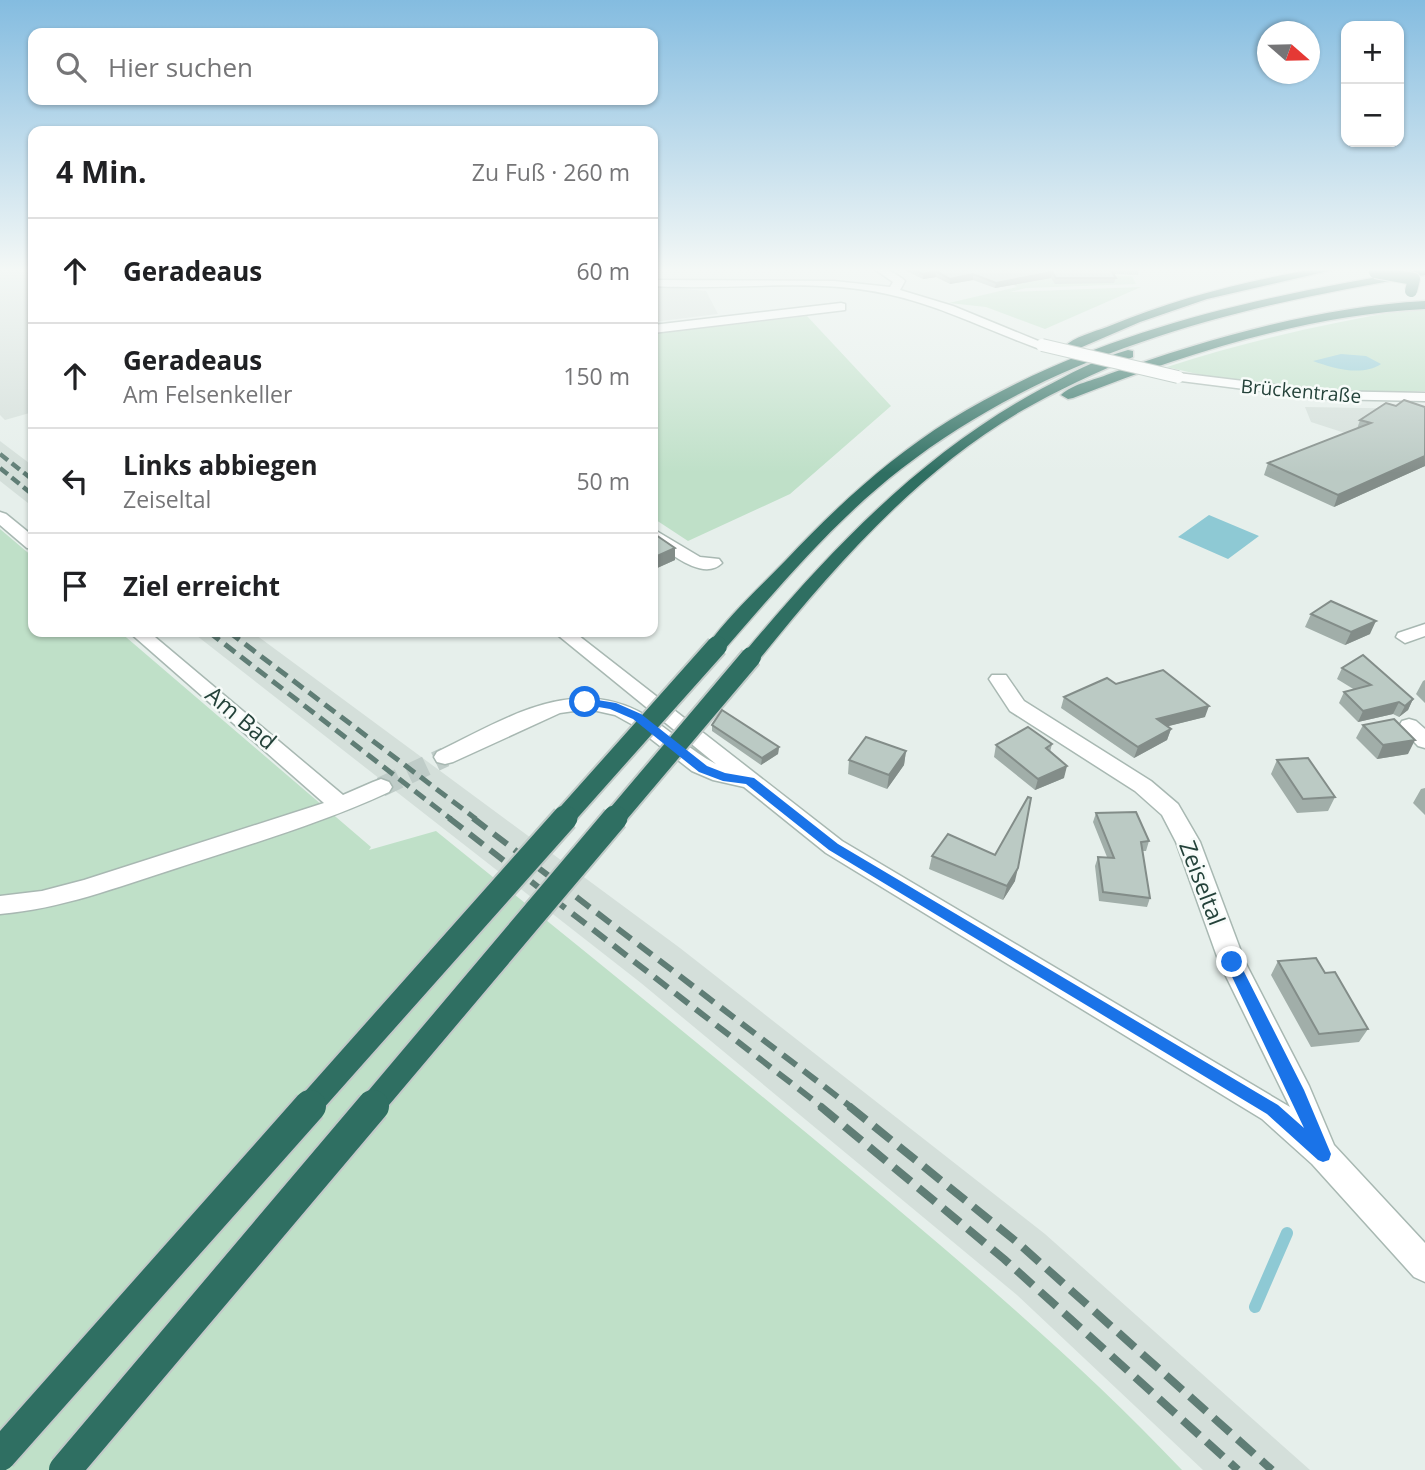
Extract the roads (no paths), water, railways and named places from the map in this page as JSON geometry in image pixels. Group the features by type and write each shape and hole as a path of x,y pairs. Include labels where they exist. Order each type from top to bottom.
{"highway":[{"path":"942,432 951,414 1018,374 1094,337"},
{"path":"0,1455 717,646 832,523 893,468 942,432 1036,377 1138,337"},
{"path":"65,1470 789,610 865,526 949,452 1006,413 1055,386 1180,337"},
{"path":"949,452 980,442 1037,410 1140,368 1244,337"}],"street":[{"name":"Brückentraße","path":"1020,337 1042,345 1178,377 1324,394 1425,397"},
{"path":"0,517 28,540"},
{"path":"658,537 696,562 713,563"},
{"path":"1405,637 1425,630"},
{"name":"Am Bad","path":"144,637 342,806"},
{"path":"569,637 834,847 1272,1110 1323,1154 1425,1266"},
{"name":"Zeiseltal","path":"999,679 1017,706 1143,786 1170,810 1188,842 1232,962 1298,1095 1323,1154"},
{"path":"445,757 545,710 564,703 585,702 612,706 637,716 703,769 723,777 750,781"},
{"path":"1409,726 1425,741"},
{"path":"0,905 46,899 84,889 291,826 381,787"}],"water":[{"path":"1341,354 1366,356 1381,364 1356,371 1313,361"},
{"path":"1209,515 1259,536 1228,559 1178,537"}],"waterway":[{"path":"1255,1307 1287,1233"}],"tunnel":[{"path":"381,787 445,757"}],"railway":[{"path":"0,454 28,476"},
{"path":"0,468 28,491"},
{"path":"215,637 451,819"},
{"path":"236,637 476,819"},
{"path":"449,818 822,1107"},
{"path":"473,818 851,1107"},
{"path":"820,1106 1004,1259 1238,1470"},
{"path":"849,1106 1018,1243 1272,1470"}]}
